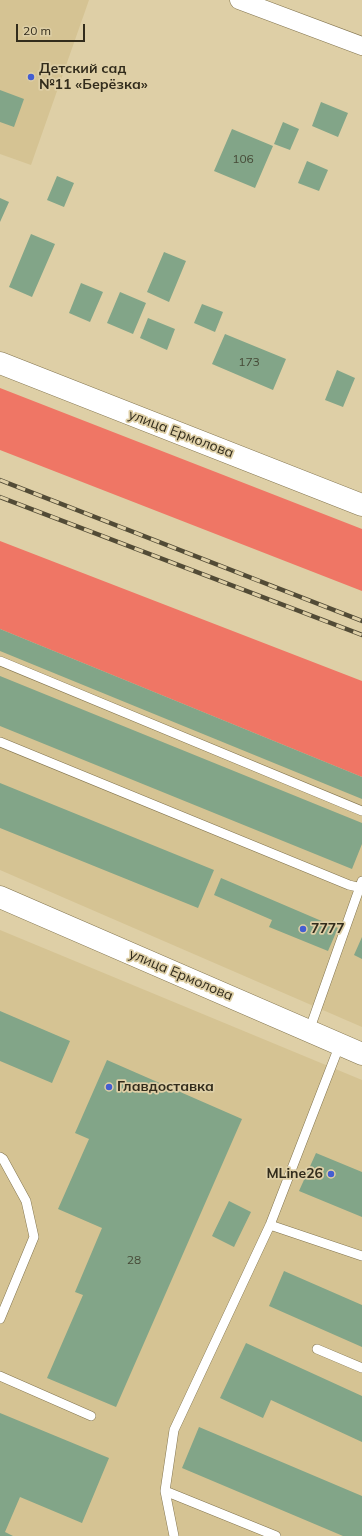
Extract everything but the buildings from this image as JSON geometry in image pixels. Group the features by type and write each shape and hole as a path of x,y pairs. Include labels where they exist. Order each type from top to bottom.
{"main road":[{"name":"улица Ермолова","path":"0,363 362,505"},
{"name":"улица Ермолова","path":"0,897 362,1054"}],"street":[{"path":"239,0 362,46"}],"lane":[{"path":"0,661 362,811"},
{"path":"0,742 349,885 361,886 309,1031"},
{"path":"174,1536 165,1491 174,1430 270,1225 340,1044"},
{"path":"0,1157 3,1159 26,1201 34,1237 0,1319"},
{"path":"270,1225 362,1256"},
{"path":"317,1349 362,1368"},
{"path":"0,1376 91,1416"},
{"path":"165,1491 276,1536"}],"shaded area":[{"name":"Детский сад №11 «Берёзка»","path":"0,0 89,0 31,165 0,154"},
{"path":"0,388 362,529 362,591 0,450"},
{"path":"0,541 362,681 362,777 0,629"},
{"path":"0,629 362,777 362,1027 0,870"},
{"path":"0,930 362,1080 362,1536 0,1536"}],"railway":[{"path":"0,480 362,621"},
{"path":"0,497 362,635"}],"place":[{"name":"Детский сад №11 «Берёзка»","path":"31,77"},
{"name":"7777","path":"303,929"},
{"name":"Главдоставка","path":"109,1087"},
{"name":"MLine26","path":"331,1174"}]}
